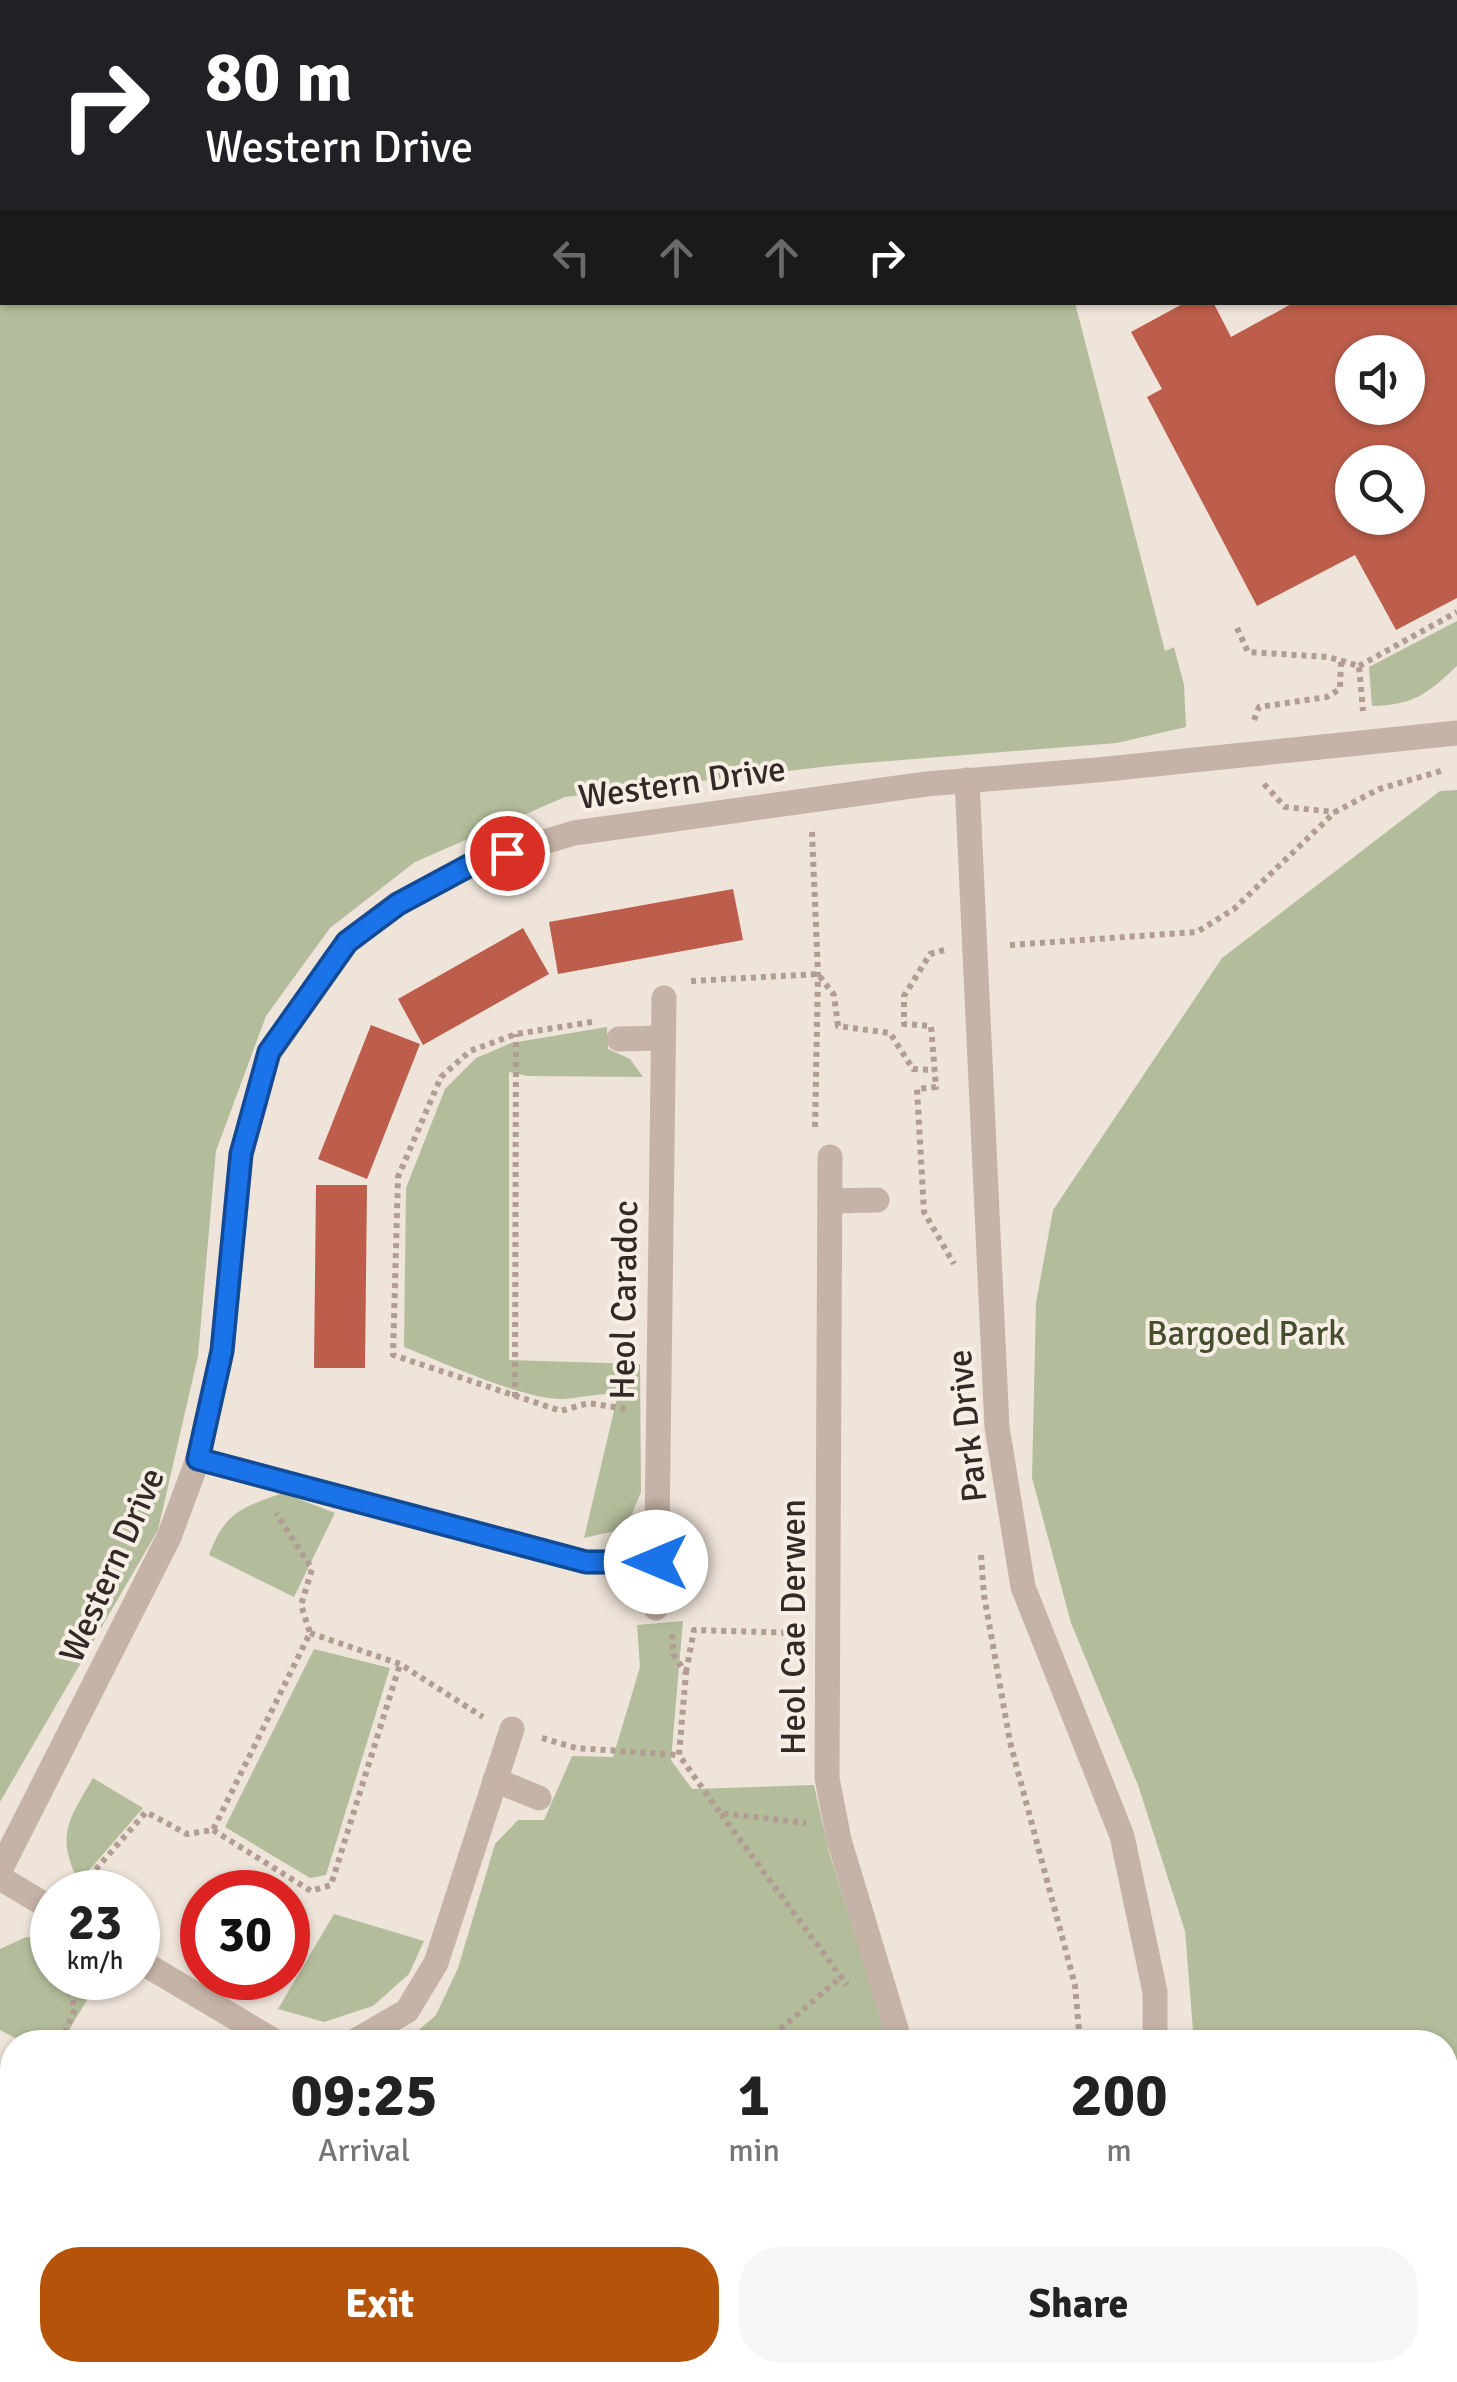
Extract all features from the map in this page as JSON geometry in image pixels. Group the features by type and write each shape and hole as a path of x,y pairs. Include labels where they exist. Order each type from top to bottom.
{"street":[{"name":"Western Drive","path":"0,1874 170,1537 198,1459 222,1351 241,1154 269,1052 347,942 398,904 474,863 574,834 968,780 1457,733"},
{"name":"Park Drive","path":"968,780 997,1427 1023,1587 1122,1836 1156,1992 1156,2030"},
{"name":"Heol Caradoc","path":"656,1608 664,998"},
{"path":"610,1030 663,1038"},
{"name":"Heol Cae Derwen","path":"830,1156 828,1778 837,1827 896,2030"},
{"path":"830,1202 878,1200"},
{"path":"198,1459 586,1562 656,1562"},
{"path":"375,2030 408,2011 436,1963 512,1729"},
{"path":"495,1780 538,1798"},
{"path":"0,1874 30,1894"},
{"path":"160,1973 256,2030"}],"path":[{"path":"1237,628 1248,652 1328,657 1359,666 1457,612"},
{"path":"1254,720 1259,706 1327,697 1340,690 1341,662"},
{"path":"1359,666 1365,742"},
{"path":"1010,945 1197,932 1234,909 1336,812 1378,789 1457,767"},
{"path":"1260,779 1286,807 1336,812"},
{"path":"664,998 664,983 818,974 834,995 838,1026 890,1033 913,1069 934,1070"},
{"path":"610,1030 516,1034 470,1051 441,1077 398,1177 392,1355 560,1411 588,1403 658,1413"},
{"path":"515,1396 516,1034"},
{"path":"213,1830 310,1633 301,1605 312,1569 265,1496 268,1480"},
{"path":"656,1608 672,1630 673,1654 686,1673"},
{"path":"828,1635 694,1630 679,1754 851,1990"},
{"path":"95,1870 146,1812 187,1834 213,1830 310,1891 331,1884 400,1664"},
{"path":"720,1813 837,1827"},
{"path":"779,2030 841,1977"},
{"path":"67,2030 75,2010 72,2000"}],"green space":[{"path":"0,305 1076,305 1165,651 1174,647 1184,685 1186,727 1117,743 839,765 565,797 415,862 330,928 266,1016 216,1151 198,1356 158,1530 0,1802"},
{"path":"1457,621 1457,666 1419,696 1372,706 1369,667"},
{"name":"Bargoed Park","path":"1457,790 1457,2030 1193,2030 1185,1931 1138,1785 1071,1623 1032,1478 1036,1303 1053,1210 1222,958 1440,791"},
{"path":"607,1027 608,1049 630,1059 643,1077 527,1076 509,1072 509,1360 640,1364 641,1492 632,1514 615,1531 584,1538 618,1394 547,1398 483,1379 404,1347 406,1188 445,1089 476,1058 511,1043"},
{"path":"283,1493 335,1513 294,1597 209,1555 221,1530 236,1514"},
{"path":"683,1621 671,1760 692,1789 814,1785 829,1852 885,2030 419,2030 436,2015 458,1968 495,1844 518,1820 544,1820 572,1756 613,1757 640,1667 637,1625"},
{"path":"314,1649 390,1668 326,1875 310,1878 310,1870 297,1870 225,1827"},
{"path":"93,1778 143,1808 89,1870 74,1870 68,1852 68,1828"},
{"path":"334,1914 424,1941 409,1974 373,2006 324,2022 278,2009 283,2000 310,2000 310,1955"},
{"path":"30,1937 30,2000 87,2000 69,2030 0,2030 0,1949"}],"building":[{"path":"1180,305 1215,305 1231,337 1290,305 1457,305 1457,598 1396,630 1355,555 1257,606 1147,397 1162,389 1131,332"},
{"path":"733,889 743,940 558,974 549,922"},
{"path":"523,928 549,974 423,1045 398,999"},
{"path":"371,1025 420,1044 367,1179 318,1159"},
{"path":"316,1185 367,1185 365,1368 314,1368"}],"route":[{"path":"507,853 474,863 398,904 347,942 269,1052 241,1154 222,1351 198,1459 586,1562 656,1562"}]}
